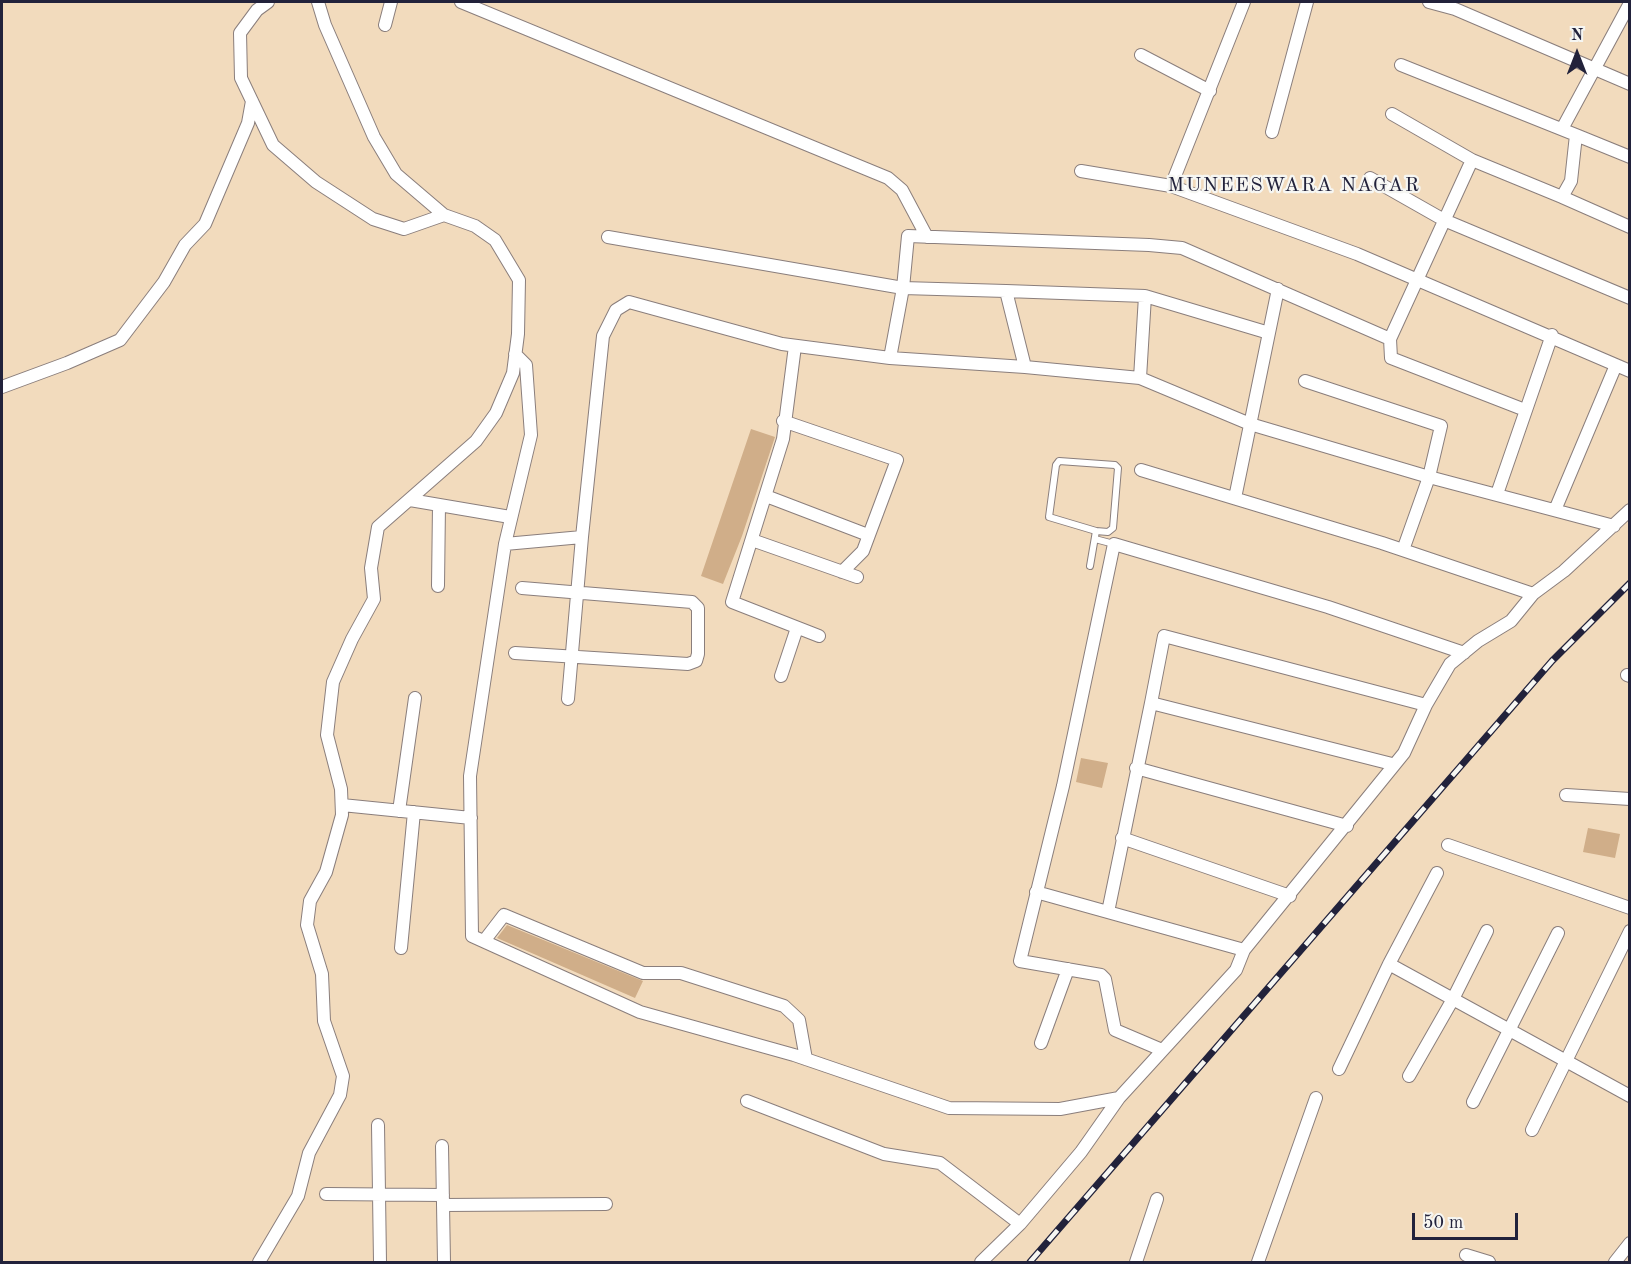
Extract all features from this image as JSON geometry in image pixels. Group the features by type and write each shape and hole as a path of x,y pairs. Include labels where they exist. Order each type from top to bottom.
{"street":[{"path":"268,2 257,10 240,33 241,78 273,146 316,182 374,219 404,229 444,215"},
{"path":"259,1263 298,1196 309,1153 340,1095 343,1076 324,1021 322,974 307,925 310,901 326,872 342,815 341,789 327,735 333,682 352,639 374,599 370,568 378,527 476,441 496,413 513,373 519,280 495,240 475,226 444,215 396,174 374,137 325,25 318,2"},
{"path":"386,25 391,2"},
{"path":"461,2 476,4 888,178 902,190 927,237"},
{"path":"1171,186 1244,2"},
{"path":"1272,132 1307,2"},
{"path":"1429,2 1455,9 1629,84"},
{"path":"1562,129 1629,3"},
{"path":"1141,55 1210,91"},
{"path":"1401,65 1629,157"},
{"path":"2,387 120,340 164,282 185,245 205,224 248,123 252,100"},
{"path":"1392,114 1472,160 1629,227"},
{"path":"1562,197 1571,181 1576,135"},
{"path":"1472,160 1390,339 1391,358 1525,410"},
{"path":"1081,171 1171,186 1417,279 1552,335 1629,371"},
{"path":"1370,178 1444,220 1629,298"},
{"path":"890,358 903,288 908,236 1182,248 1390,339"},
{"path":"608,237 903,288 1145,296 1269,333"},
{"path":"1235,498 1278,289"},
{"path":"1006,291 1025,367"},
{"path":"1140,378 1145,296"},
{"path":"568,699 603,336 616,310 629,302 795,346 890,358 1140,378 1250,424 1429,477 1614,526"},
{"path":"1497,494 1552,335"},
{"path":"795,346 783,421 783,439 732,602 819,636"},
{"path":"515,354 526,365 531,435 505,544 470,776 472,936 640,1012 806,1059 949,1108 1060,1110 1119,1098"},
{"path":"1555,510 1616,365"},
{"path":"1305,381 1440,424 1429,477 1403,550"},
{"path":"783,421 897,460 863,551 842,572"},
{"path":"1141,470 1403,550 1533,594"},
{"path":"766,496 868,536"},
{"path":"410,500 510,517"},
{"path":"438,586 439,505"},
{"path":"981,1263 1020,1224 1081,1152 1119,1098 1236,970 1244,950 1376,790 1392,764 1404,753 1426,705 1450,664 1511,621 1533,594 1564,571 1629,510"},
{"path":"505,544 582,537"},
{"path":"752,540 857,577"},
{"path":"1162,1050 1115,1030 1104,979 1101,975 1020,961 1063,786 1114,544 1328,607 1464,653"},
{"path":"515,652 688,664 696,661 698,654 698,608 694,603 522,588"},
{"path":"781,676 798,628"},
{"path":"1107,912 1164,636 1426,705"},
{"path":"399,811 415,698"},
{"path":"1151,703 1392,764"},
{"path":"1136,768 1347,826"},
{"path":"1566,795 1629,799"},
{"path":"342,805 471,818"},
{"path":"401,948 414,812"},
{"path":"1122,838 1290,896"},
{"path":"1448,845 1629,908"},
{"path":"1339,1069 1389,964 1437,873"},
{"path":"1036,892 1244,950"},
{"path":"484,941 501,918 507,916 643,973 681,974 784,1006 799,1020 806,1059"},
{"path":"1409,1076 1453,999 1487,931"},
{"path":"1532,1130 1629,931"},
{"path":"1473,1102 1558,933"},
{"path":"1389,964 1629,1096"},
{"path":"1041,1043 1068,969"},
{"path":"1258,1263 1316,1098"},
{"path":"747,1101 884,1154 940,1163 1020,1224"},
{"path":"378,1125 380,1263"},
{"path":"442,1146 444,1263"},
{"path":"326,1194 379,1194 443,1200 606,1204"},
{"path":"1136,1263 1157,1199"},
{"path":"1615,1263 1629,1243"},
{"path":"1466,1255 1489,1263"}],"lane":[{"path":"1059,461 1118,466 1113,528 1107,532 1096,531 1049,517 1056,465 1059,461"},
{"path":"1090,566 1096,531"},
{"path":"1095,539 1114,544"}],"building":[{"path":"751,429 775,437 742,536 723,584 701,576"},
{"path":"1081,758 1108,763 1102,788 1076,782"},
{"path":"1588,828 1620,834 1615,858 1583,852"},
{"path":"507,925 643,981 635,998 497,938"}],"railway":[{"path":"1030,1262 1552,661 1630,583"}],"district":[{"name":"MUNEESWARA NAGAR","path":"1294,186"}]}
